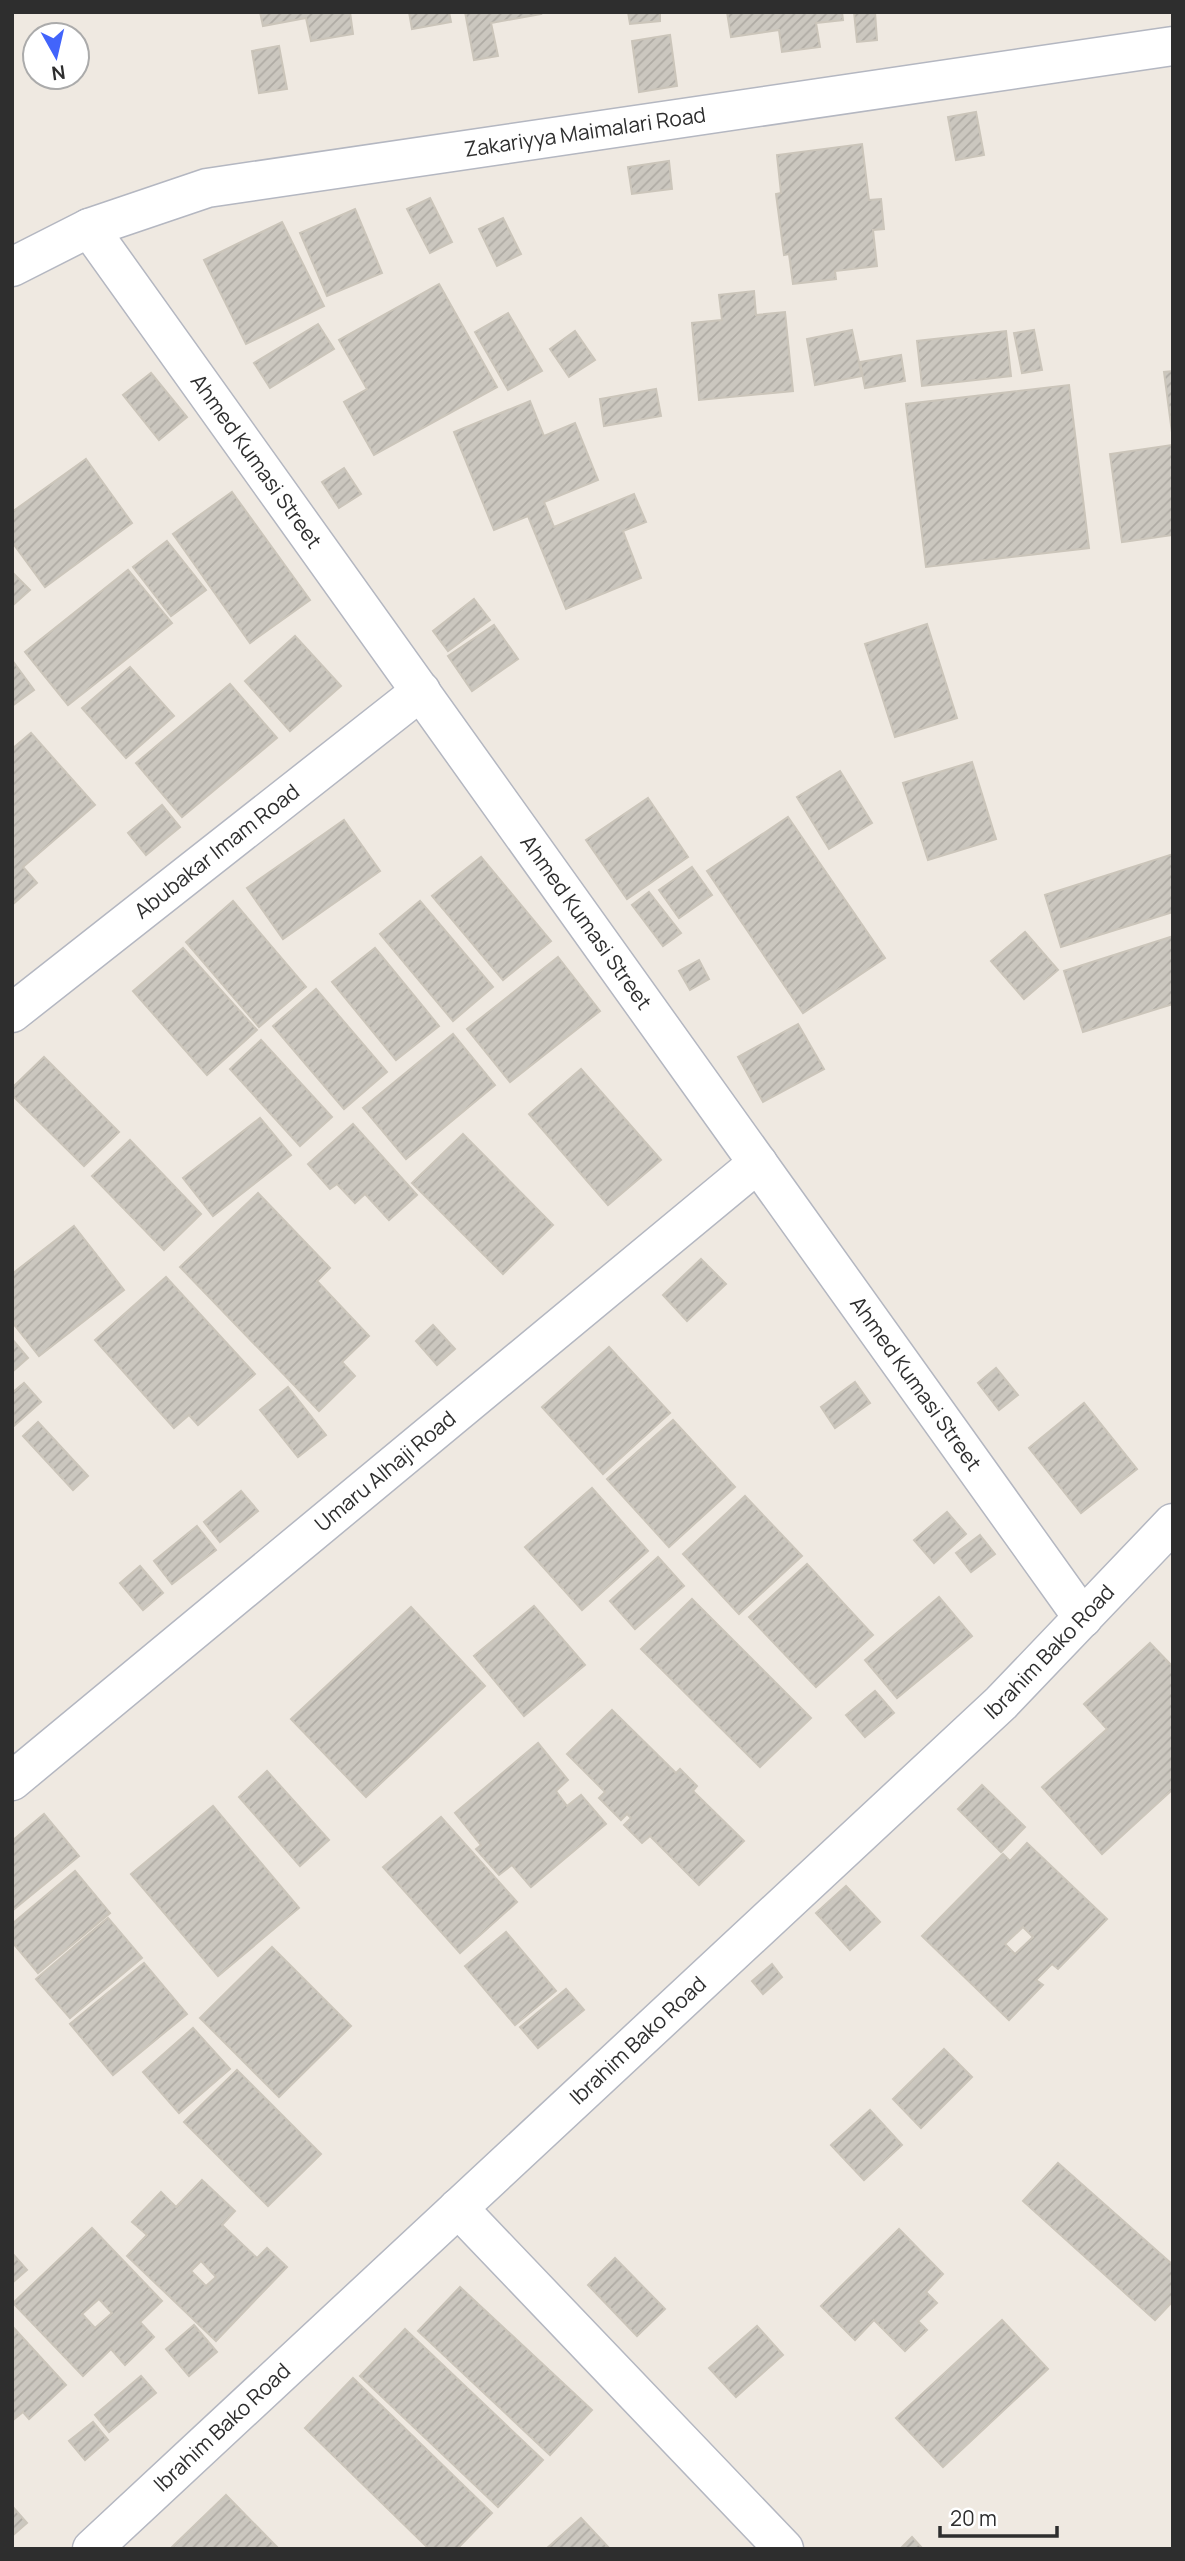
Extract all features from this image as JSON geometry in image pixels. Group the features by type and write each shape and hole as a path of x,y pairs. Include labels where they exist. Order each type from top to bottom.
{"street":[{"name":"Zakariyya Maimalari Road","path":"12,267 89,228 206,188 1173,46"},
{"name":"Ahmed Kumasi Street","path":"89,228 1083,1618"},
{"name":"Abubakar Imam Road","path":"12,1013 421,691"},
{"name":"Umaru Alhaji Road","path":"12,1781 758,1163"},
{"name":"Ibrahim Bako Road","path":"93,2549 1001,1703 1173,1523"},
{"path":"458,2208 784,2549"}],"building":[{"path":"260,12 350,12 353,34 311,41 306,18 263,26"},
{"path":"409,12 449,12 451,22 412,29"},
{"path":"465,12 541,14 491,23 498,56 474,60"},
{"path":"628,12 660,12 660,21 630,24"},
{"path":"727,12 842,12 843,20 816,23 820,47 782,52 779,30 731,37"},
{"path":"854,12 875,12 877,40 857,42"},
{"path":"670,35 677,86 639,92 632,41"},
{"path":"279,46 287,89 259,93 252,51"},
{"path":"976,112 984,155 956,160 948,117"},
{"path":"862,144 869,200 881,199 884,229 873,230 877,266 835,271 836,279 793,284 789,254 784,255 776,194 781,193 777,155"},
{"path":"669,161 672,189 632,194 628,167"},
{"path":"430,198 452,242 430,253 407,209"},
{"path":"355,209 382,273 327,296 300,233"},
{"path":"503,218 521,254 497,266 479,229"},
{"path":"282,222 324,306 246,344 204,260"},
{"path":"439,284 497,387 374,455 344,402 367,389 339,340"},
{"path":"754,291 756,315 785,312 793,391 699,400 692,323 722,320 719,295"},
{"path":"508,313 542,371 508,390 475,332"},
{"path":"318,324 334,349 270,388 254,363"},
{"path":"852,330 862,376 815,385 807,339"},
{"path":"1034,330 1042,370 1022,373 1014,333"},
{"path":"575,331 595,360 569,377 550,349"},
{"path":"1006,331 1011,376 922,386 917,341"},
{"path":"901,355 905,381 865,388 860,362"},
{"path":"1173,371 1173,440 1164,372"},
{"path":"151,373 187,417 159,440 123,395"},
{"path":"1069,385 1089,548 926,567 906,404"},
{"path":"656,389 661,416 604,426 600,399"},
{"path":"530,401 544,436 575,423 598,480 544,502 554,527 634,494 646,522 623,531 641,578 566,609 528,516 494,530 454,432"},
{"path":"1173,445 1173,535 1122,542 1110,454"},
{"path":"86,459 132,523 45,587 12,542 12,512"},
{"path":"344,468 361,494 339,508 322,482"},
{"path":"232,492 310,600 250,643 173,534"},
{"path":"167,541 206,590 171,616 133,567"},
{"path":"128,570 172,623 68,705 25,652"},
{"path":"12,572 30,590 12,606"},
{"path":"474,599 490,620 448,651 433,631"},
{"path":"927,624 957,718 895,737 865,644"},
{"path":"494,625 518,659 472,691 448,656"},
{"path":"295,636 341,686 290,731 245,681"},
{"path":"12,660 34,690 12,706"},
{"path":"130,667 174,716 126,758 82,708"},
{"path":"230,684 277,738 182,817 136,763"},
{"path":"31,733 95,805 23,867 37,883 12,905 12,749"},
{"path":"972,762 996,839 928,860 903,783"},
{"path":"840,771 872,823 829,849 797,797"},
{"path":"648,798 688,857 627,899 586,840"},
{"path":"162,805 180,827 146,855 128,833"},
{"path":"788,817 885,958 803,1013 707,871"},
{"path":"344,820 380,871 283,939 247,888"},
{"path":"1173,854 1173,912 1061,947 1045,895"},
{"path":"481,857 551,941 503,980 432,896"},
{"path":"692,867 712,895 679,918 659,890"},
{"path":"649,892 681,933 663,946 632,905"},
{"path":"233,901 306,987 259,1027 186,942"},
{"path":"420,901 493,987 453,1021 380,934"},
{"path":"1025,932 1058,970 1024,999 991,961"},
{"path":"1173,936 1173,1004 1083,1032 1064,971"},
{"path":"183,948 257,1030 207,1075 133,991"},
{"path":"375,948 439,1026 396,1060 332,982"},
{"path":"558,957 600,1011 510,1082 467,1029"},
{"path":"699,960 709,979 690,990 679,971"},
{"path":"316,989 387,1072 344,1109 273,1026"},
{"path":"798,1024 824,1069 763,1102 738,1057"},
{"path":"453,1034 495,1085 406,1159 363,1108"},
{"path":"261,1040 332,1117 300,1146 230,1069"},
{"path":"44,1057 119,1132 84,1166 12,1095 12,1088"},
{"path":"581,1069 661,1160 608,1205 529,1114"},
{"path":"260,1118 291,1155 213,1216 183,1178"},
{"path":"353,1124 417,1195 389,1220 365,1194 355,1203 337,1184 330,1189 308,1164"},
{"path":"463,1134 553,1225 503,1274 412,1183"},
{"path":"130,1140 201,1214 164,1250 92,1176"},
{"path":"258,1193 330,1268 317,1281 369,1336 342,1362 355,1376 319,1411 180,1267"},
{"path":"74,1226 124,1290 39,1356 12,1322 12,1274"},
{"path":"701,1259 726,1284 687,1321 663,1295"},
{"path":"166,1277 255,1374 198,1425 189,1415 174,1428 95,1340"},
{"path":"433,1325 455,1349 437,1365 416,1341"},
{"path":"12,1339 28,1358 12,1372"},
{"path":"609,1347 670,1413 603,1474 542,1407"},
{"path":"996,1368 1018,1395 999,1410 978,1383"},
{"path":"855,1382 870,1403 835,1428 821,1407"},
{"path":"24,1383 41,1402 14,1426 12,1393"},
{"path":"288,1387 326,1435 298,1457 260,1410"},
{"path":"1084,1403 1137,1469 1081,1513 1029,1448"},
{"path":"673,1420 735,1487 669,1547 607,1479"},
{"path":"38,1422 88,1476 73,1490 23,1436"},
{"path":"592,1488 648,1551 582,1610 525,1547"},
{"path":"241,1491 258,1511 220,1542 204,1522"},
{"path":"745,1496 802,1556 739,1614 683,1554"},
{"path":"947,1512 966,1534 934,1563 914,1540"},
{"path":"197,1526 216,1550 172,1584 154,1561"},
{"path":"980,1535 995,1554 971,1572 956,1553"},
{"path":"658,1557 684,1586 635,1629 610,1601"},
{"path":"807,1564 873,1635 816,1687 749,1617"},
{"path":"140,1566 163,1593 143,1610 120,1583"},
{"path":"939,1597 972,1636 897,1698 865,1660"},
{"path":"692,1599 811,1718 760,1767 641,1649"},
{"path":"534,1606 585,1665 524,1716 474,1656"},
{"path":"411,1607 485,1686 366,1797 291,1719"},
{"path":"1150,1643 1173,1667 1173,1789 1102,1854 1042,1787 1107,1729 1084,1704"},
{"path":"875,1691 894,1713 865,1737 846,1715"},
{"path":"612,1710 676,1773 680,1769 697,1786 693,1791 744,1841 699,1885 650,1836 642,1843 624,1825 631,1818 627,1814 621,1820 599,1798 605,1792 567,1754"},
{"path":"538,1743 568,1780 556,1791 567,1806 581,1795 606,1824 531,1887 512,1865 499,1875 476,1849 481,1845 455,1813"},
{"path":"267,1771 329,1840 300,1866 239,1797"},
{"path":"982,1785 1025,1827 1001,1852 958,1809"},
{"path":"213,1806 299,1908 218,1976 131,1874"},
{"path":"44,1814 79,1856 12,1911 12,1841"},
{"path":"441,1817 517,1902 460,1953 383,1867"},
{"path":"1027,1843 1107,1919 1058,1969 1052,1964 1036,1980 1043,1985 1009,2020 922,1936 1003,1854 1010,1861","holes":["1023,1927 1033,1937 1015,1954 1005,1944"]},
{"path":"75,1871 110,1913 38,1973 12,1942 12,1924"},
{"path":"846,1886 880,1922 850,1950 816,1913"},
{"path":"108,1918 142,1958 70,2018 36,1979"},
{"path":"506,1932 556,1991 515,2025 465,1966"},
{"path":"272,1947 351,2026 279,2097 200,2018"},
{"path":"144,1963 187,2014 113,2075 70,2024"},
{"path":"772,1964 782,1977 763,1994 752,1981"},
{"path":"566,1989 584,2010 538,2048 520,2027"},
{"path":"193,2028 230,2069 179,2113 143,2072"},
{"path":"944,2049 972,2077 921,2128 893,2099"},
{"path":"237,2070 321,2154 268,2206 184,2122"},
{"path":"870,2110 902,2145 864,2180 831,2145"},
{"path":"1058,2163 1173,2265 1173,2301 1155,2320 1023,2201"},
{"path":"202,2180 235,2211 222,2225 257,2258 267,2248 287,2267 216,2341 127,2256 147,2235 132,2222 161,2192 176,2207","holes":["201,2261 216,2277 206,2286 191,2271"]},
{"path":"92,2228 162,2301 140,2322 154,2337 125,2365 111,2349 83,2376 13,2303","holes":["99,2299 112,2313 95,2328 82,2314"]},
{"path":"899,2229 943,2274 926,2292 937,2303 918,2321 927,2330 905,2351 874,2320 855,2340 821,2306"},
{"path":"12,2253 27,2270 12,2283"},
{"path":"615,2258 665,2309 637,2336 588,2285"},
{"path":"460,2287 592,2410 550,2455 418,2331"},
{"path":"1002,2320 1048,2369 943,2467 896,2418"},
{"path":"194,2325 217,2352 189,2376 166,2349"},
{"path":"12,2326 66,2385 29,2419 23,2412 12,2421"},
{"path":"757,2326 783,2355 736,2397 709,2368"},
{"path":"405,2329 543,2460 498,2507 360,2376"},
{"path":"141,2376 156,2393 109,2432 95,2415"},
{"path":"353,2378 492,2513 457,2549 429,2549 305,2428"},
{"path":"93,2422 108,2440 85,2460 69,2441"},
{"path":"226,2495 279,2549 170,2549"},
{"path":"12,2506 27,2523 12,2536"},
{"path":"581,2518 610,2549 546,2549"},
{"path":"912,2537 923,2549 900,2549"}]}
